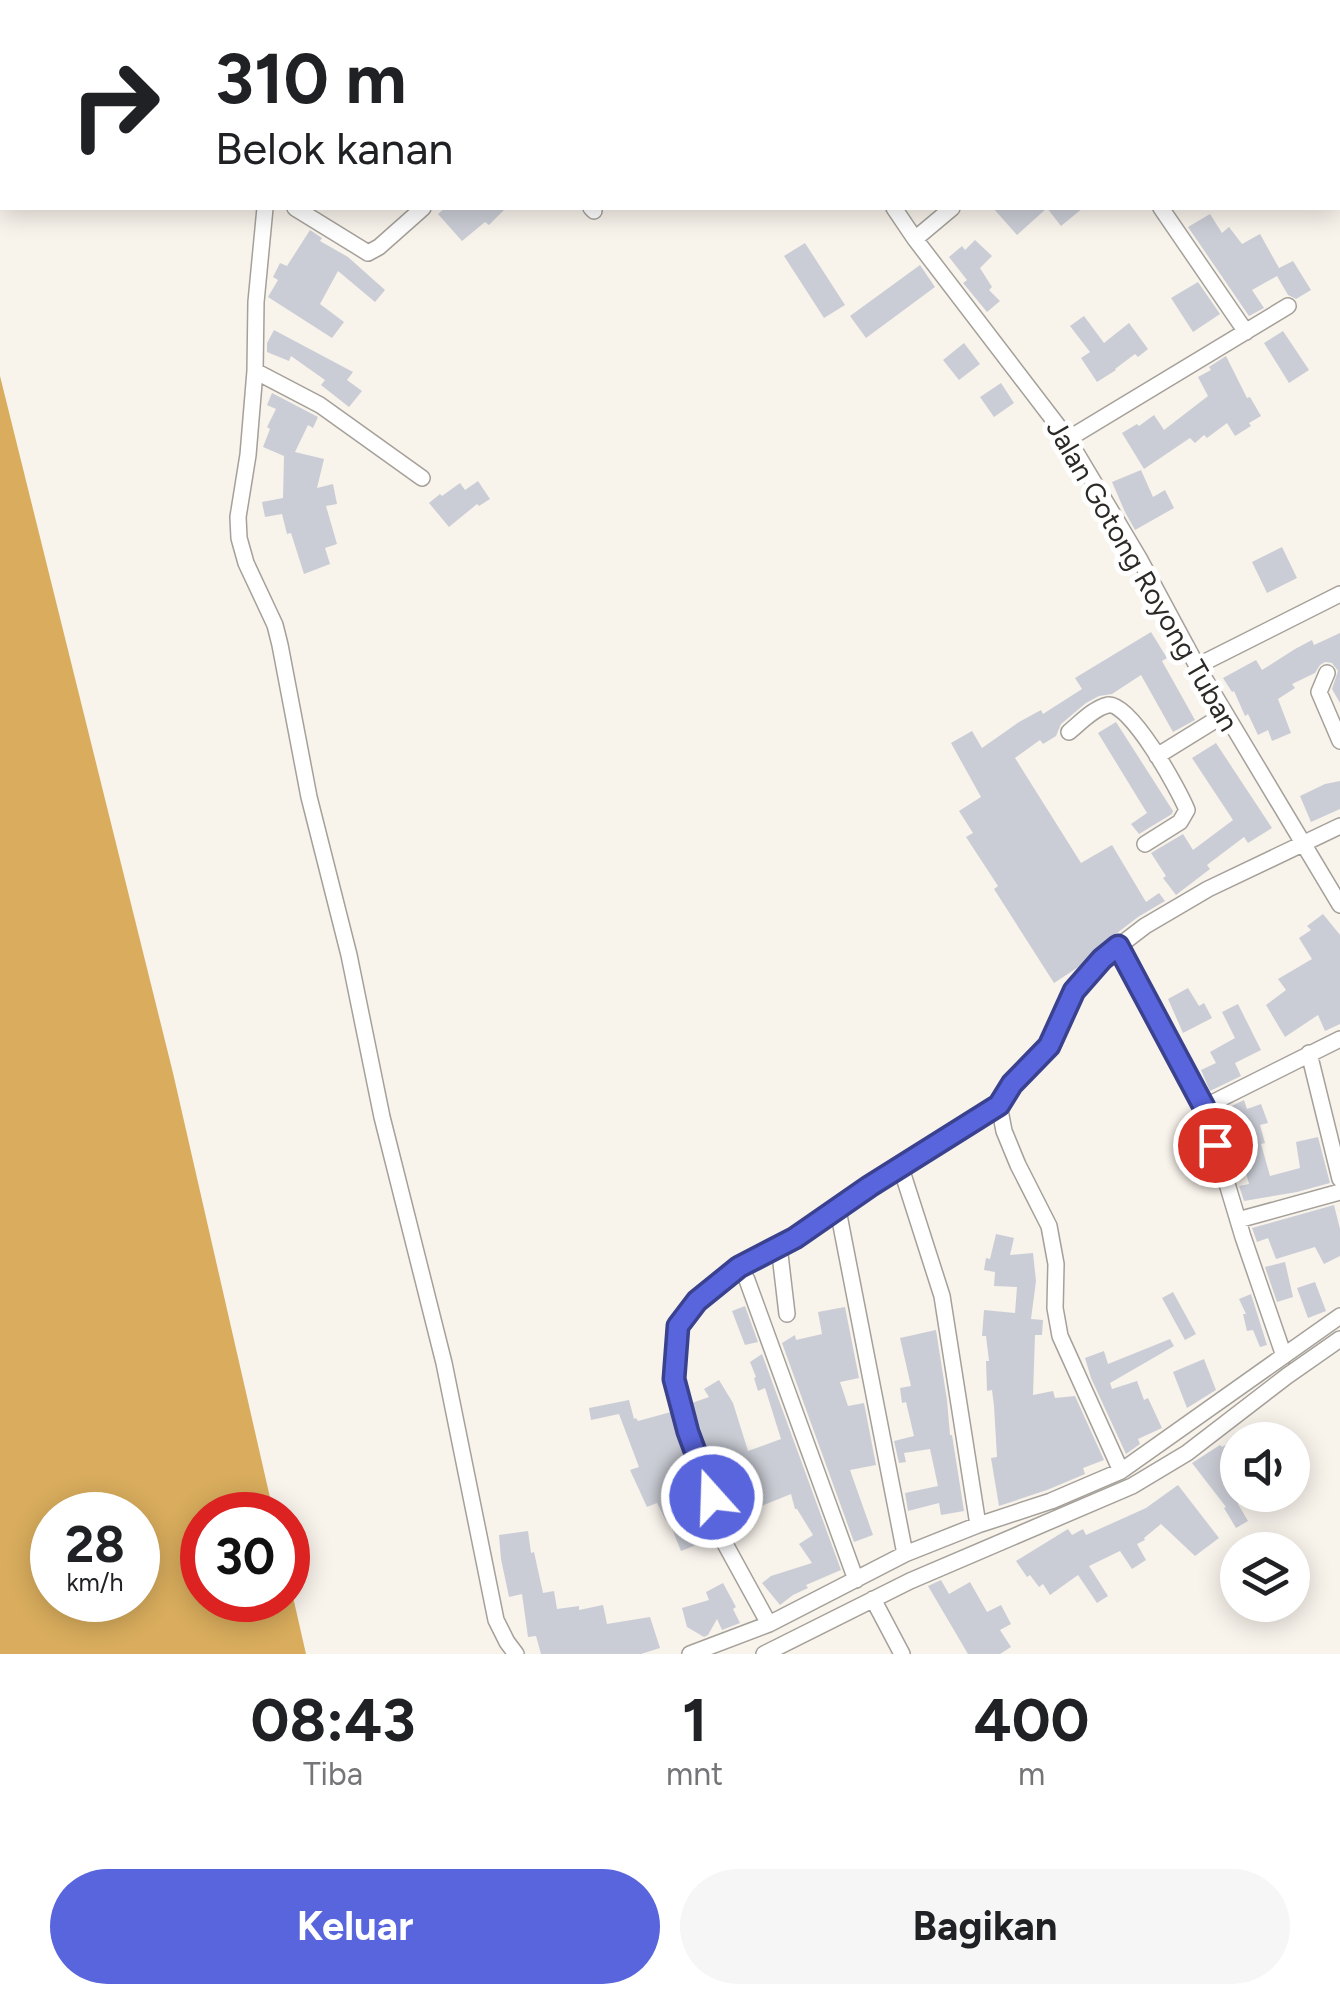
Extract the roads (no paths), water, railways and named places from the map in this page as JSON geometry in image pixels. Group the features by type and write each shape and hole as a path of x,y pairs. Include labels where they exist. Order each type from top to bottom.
{"street":[{"path":"265,210 239,538 280,645 382,1118 444,1363 496,1620 516,1654"},
{"path":"298,210 368,253 421,210"},
{"name":"Jalan Gotong Royong Tuban","path":"895,210 1068,439 1340,906"},
{"path":"915,239 950,210"},
{"path":"1161,210 1246,332"},
{"path":"1068,439 1288,306"},
{"path":"255,371 320,405 422,478"},
{"path":"1197,666 1340,594"},
{"path":"1326,672 1319,692 1340,741"},
{"path":"1069,732 1108,705 1119,706 1157,756 1186,810 1180,822 1144,844"},
{"path":"1157,756 1225,714"},
{"path":"770,1624 712,1520 712,1497 674,1379 678,1326 697,1301 739,1267 838,1210 999,1105 1012,1084 1049,1046 1074,991 1118,946 1208,888 1340,826"},
{"path":"1118,946 1204,1107 1284,1356"},
{"path":"1204,1107 1340,1040"},
{"path":"1309,1053 1340,1178"},
{"path":"999,1105 1004,1131 1018,1165 1049,1226 1056,1264 1055,1308 1060,1336 1122,1472"},
{"path":"902,1168 942,1296 978,1524"},
{"path":"1238,1220 1340,1192"},
{"path":"838,1210 906,1554"},
{"path":"779,1246 787,1314"},
{"path":"739,1267 856,1580"},
{"path":"690,1654 770,1624 906,1554 1122,1472 1340,1316"},
{"path":"764,1654 873,1599 1132,1486 1187,1453 1340,1339"},
{"path":"873,1599 902,1654"}]}
